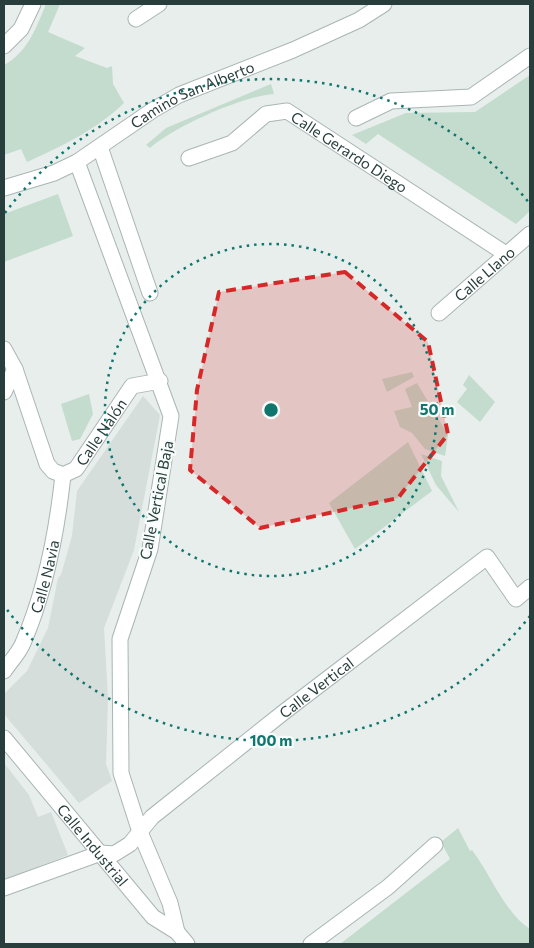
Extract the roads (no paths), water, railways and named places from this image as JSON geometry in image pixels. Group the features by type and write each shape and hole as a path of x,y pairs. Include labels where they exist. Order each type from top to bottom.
{"street":[{"path":"4,46 21,29 33,4"},
{"path":"136,19 159,4"},
{"name":"Camino San Alberto","path":"4,188 54,172 77,162 153,110 179,95 318,39 359,20 384,4"},
{"path":"356,118 391,101 471,97 530,56"},
{"name":"Calle Gerardo Diego","path":"189,158 232,143 266,114 286,111 506,254"},
{"path":"100,147 150,293"},
{"name":"Calle Vertical Baja","path":"77,162 160,381 171,416 162,486 150,549 120,640 121,773 140,832 170,903 174,930"},
{"name":"Calle Llano","path":"439,314 530,234"},
{"name":"Calle Nalón","path":"4,349 15,369 47,464 53,471 63,475 76,469 132,386 160,381"},
{"path":"4,392 15,369"},
{"name":"Calle Navia","path":"4,671 22,644 46,573 60,505 63,475"},
{"name":"Calle Vertical","path":"4,888 100,853 114,854 130,844 152,817 252,737 487,557 516,599 530,587"},
{"name":"Calle Industrial","path":"4,738 154,916 174,930 187,944"},
{"path":"311,944 388,887 435,845"}]}
